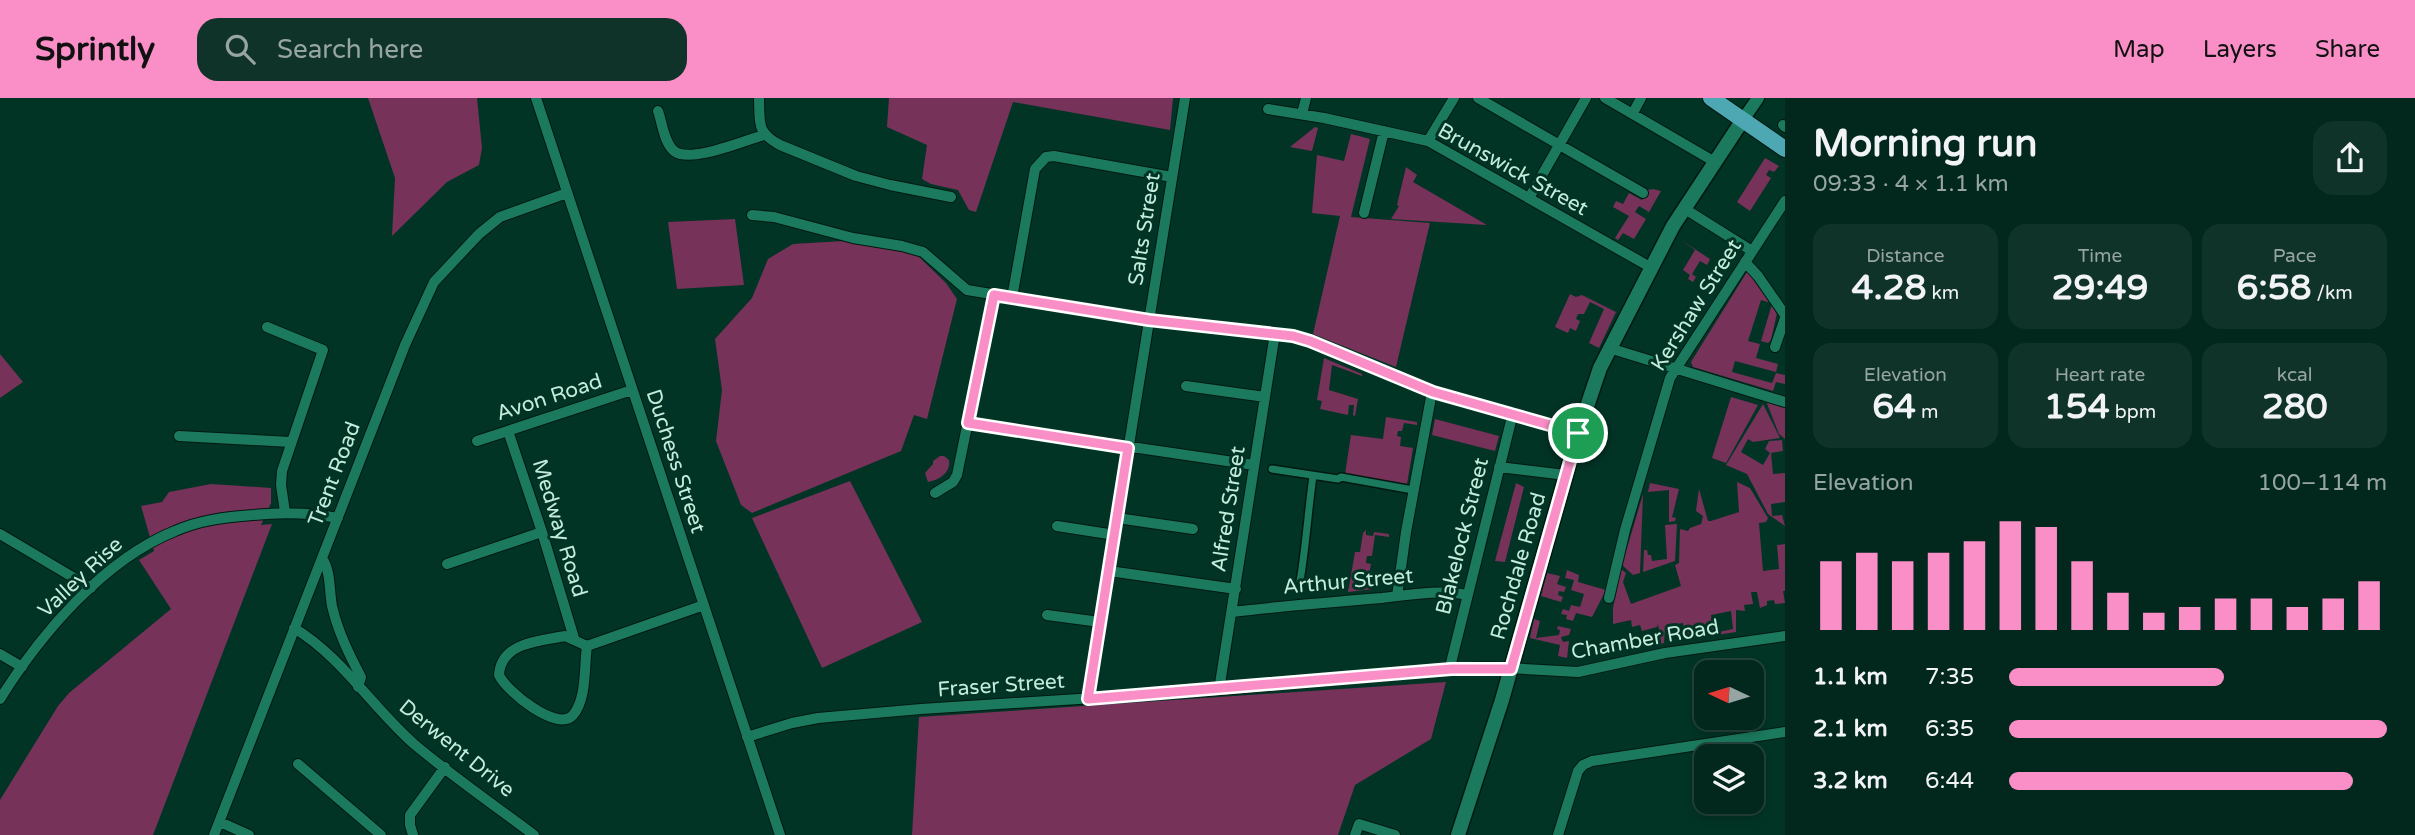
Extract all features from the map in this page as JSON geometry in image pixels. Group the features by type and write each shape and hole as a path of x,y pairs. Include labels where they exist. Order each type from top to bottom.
{"main road":[{"path":"1711,98 1785,149"},
{"name":"Rochdale Road","path":"1458,835 1511,669 1593,386 1650,267 1742,121"}],"street":[{"name":"Duchess Street","path":"536,98 780,835"},
{"path":"759,98 762,131 780,145 856,176 951,197"},
{"name":"Salts Street","path":"1088,699 1185,98"},
{"path":"1302,114 1306,98"},
{"path":"1428,141 1454,98"},
{"path":"1478,98 1643,193"},
{"path":"1529,198 1586,98"},
{"path":"1605,98 1715,162"},
{"path":"1633,113 1641,98"},
{"name":"Rochdale Road","path":"1742,121 1758,98"},
{"name":"Brunswick Street","path":"1268,109 1428,141 1650,267"},
{"path":"658,111 668,143 674,152 688,156 764,135"},
{"path":"1364,214 1384,131"},
{"path":"1012,298 1035,169 1046,157 1054,156 1172,177"},
{"name":"Trent Road","path":"214,835 405,345 433,282 479,234 500,217 566,192"},
{"name":"Kershaw Street","path":"1609,598 1670,378 1785,201"},
{"path":"1685,209 1752,251"},
{"path":"752,215 774,217 853,239 923,252 967,290 1149,320 1275,333 1310,341 1433,392 1578,433"},
{"path":"1745,262 1758,276 1785,316 1775,347"},
{"path":"935,493 953,482 957,474 994,295"},
{"path":"267,327 323,350 291,442 282,478 285,512"},
{"name":"Alfred Street","path":"1219,690 1275,333"},
{"path":"1609,348 1785,402"},
{"path":"1186,386 1265,397"},
{"name":"Avon Road","path":"477,441 632,390"},
{"path":"1397,596 1413,490 1433,392"},
{"name":"Blakelock Street","path":"1451,669 1513,413"},
{"path":"968,423 1254,465"},
{"name":"Medway Road","path":"508,431 542,532 573,638"},
{"path":"179,436 291,442"},
{"path":"1499,467 1566,475"},
{"path":"1272,469 1338,480 1341,477 1413,490"},
{"path":"1300,581 1314,476"},
{"name":"Valley Rise","path":"0,699 47,634 91,588 141,548 175,531 213,518 310,512 338,518"},
{"path":"1117,518 1193,529"},
{"path":"1057,526 1115,534"},
{"path":"447,564 542,532"},
{"path":"0,534 91,588"},
{"path":"322,558 327,565 332,605 338,626 346,649 362,677 358,687"},
{"path":"1109,571 1236,589"},
{"name":"Arthur Street","path":"1232,612 1397,596 1467,595"},
{"path":"587,646 578,709 569,719 552,718 538,711 502,681 500,667 503,657 510,651 565,636 587,646 704,605"},
{"path":"1046,615 1100,622"},
{"name":"Derwent Drive","path":"294,628 341,665 358,687 414,744 534,835"},
{"name":"Chamber Road","path":"1511,669 1586,672 1665,653 1785,636"},
{"path":"0,654 22,667"},
{"name":"Fraser Street","path":"747,737 818,718 1219,690 1451,669 1511,669"},
{"path":"1558,835 1577,771 1583,765 1592,761 1785,732"},
{"path":"298,764 381,835"},
{"path":"413,835 410,815 445,767"},
{"path":"219,822 249,835"},
{"path":"1357,830 1395,835"}],"shaded area":[{"path":"368,98 477,98 482,148 479,165 447,182 392,236 395,178"},
{"path":"889,98 1173,98 1170,130 1013,102 976,212 969,210 958,190 931,184 922,179 927,145 887,127"},
{"path":"1315,127 1318,128 1312,151 1290,147"},
{"path":"1351,134 1370,139 1351,217 1430,223 1396,367 1313,334 1340,216 1312,213 1317,155 1344,161"},
{"path":"1765,158 1779,166 1774,172 1769,170 1766,175 1771,178 1750,211 1737,202"},
{"path":"1406,167 1417,175 1413,182 1487,225 1391,219 1399,206 1397,205"},
{"path":"1648,190 1661,191 1649,212 1639,206 1635,212 1646,219 1634,239 1623,233 1618,240 1615,238 1629,216 1613,207 1616,201 1623,204 1629,193 1642,200"},
{"path":"735,219 744,285 677,289 668,222"},
{"path":"1681,240 1710,259 1707,265 1700,261 1692,274 1696,277 1693,282 1688,279 1690,275 1683,270 1695,250"},
{"path":"844,241 915,253 946,283 957,299 927,419 914,415 901,451 752,513 741,505 716,441 722,390 715,339 752,298 768,259 793,244"},
{"path":"1747,272 1751,273 1771,303 1761,300 1748,341 1760,344 1756,358 1778,364 1776,372 1735,361 1732,372 1772,383 1776,373 1785,375 1785,384 1776,382 1773,391 1693,367 1691,362"},
{"path":"1570,294 1576,297 1582,295 1616,312 1599,348 1589,343 1604,309 1590,302 1584,314 1578,314 1576,319 1580,321 1576,331 1570,328 1568,333 1555,327"},
{"path":"1772,304 1777,313 1768,343 1761,341"},
{"path":"0,354 23,382 0,398"},
{"path":"1324,358 1362,374 1332,365 1329,390 1358,399 1355,416 1354,405 1349,405 1348,415 1320,409 1322,401 1317,400"},
{"path":"1731,397 1758,405 1726,463 1712,458"},
{"path":"1766,401 1785,407 1785,439 1779,434"},
{"path":"1763,404 1780,438 1753,442 1748,439 1741,452 1763,465 1770,453 1765,449 1769,441 1782,440 1783,451 1771,453 1773,474 1785,473 1785,502 1771,504 1772,516 1782,515 1785,526 1768,514 1747,474 1726,465"},
{"path":"1386,417 1417,422 1417,425 1404,423 1397,436 1401,437 1400,446 1413,448 1407,484 1345,474 1351,435 1383,439"},
{"path":"1435,419 1499,436 1495,451 1432,435"},
{"path":"940,456 949,460 948,469 940,478 928,482 925,473"},
{"path":"850,481 922,622 822,668 752,518"},
{"path":"1737,482 1750,488 1768,518 1766,522 1759,523 1763,571 1779,569 1777,545 1785,544 1785,603 1767,601 1767,605 1760,608 1757,592 1751,592 1753,604 1744,605 1745,611 1736,610 1736,632 1677,641 1676,638 1685,636 1683,623 1665,626 1664,643 1652,646 1651,643 1661,641 1658,624 1657,627 1642,631 1640,625 1632,627 1631,620 1613,624 1613,608 1621,569 1626,573 1623,582 1631,604 1681,586 1675,565 1679,563 1680,529 1688,531 1701,524 1703,516 1696,511 1699,489 1708,521 1739,512","holes":["1731,611 1733,629 1714,633 1711,615"]},
{"path":"1516,483 1524,487 1505,562 1495,561"},
{"path":"1650,483 1679,489 1672,517 1676,518 1675,521 1669,522 1669,490 1648,492"},
{"path":"211,484 271,488 271,503 261,525 272,524 153,835 0,835 0,800 58,706 69,693 171,609 139,560 154,551 141,506 162,502 169,492"},
{"path":"1643,494 1640,573 1633,575 1622,565"},
{"path":"1677,524 1675,561 1643,572 1644,550 1651,555 1652,561 1667,559 1665,525"},
{"path":"1366,530 1366,535 1373,536 1374,532 1389,534 1389,537 1375,535 1372,556 1367,556 1366,563 1371,564 1368,580 1374,582 1373,589 1348,592 1355,552 1360,552 1363,533"},
{"path":"1567,570 1579,575 1578,582 1606,590 1592,617 1576,613 1573,621 1566,619 1567,615 1561,614 1563,609 1569,611 1571,605 1580,607 1584,594 1571,590 1574,580 1565,578"},
{"path":"1547,573 1560,576 1557,584 1566,587 1564,592 1559,591 1558,595 1563,597 1561,602 1541,596"},
{"path":"1534,619 1540,621 1536,638 1559,635 1558,626 1571,629 1569,635 1561,637 1563,642 1569,641 1567,658 1558,656 1560,645 1530,638"},
{"path":"1446,682 1431,739 1355,785 1338,835 912,835 919,717"}],"route":[{"path":"994,295 1149,320 1293,336 1433,392 1578,433 1511,669 1451,669 1088,699 1128,448 968,423 994,295"}]}
